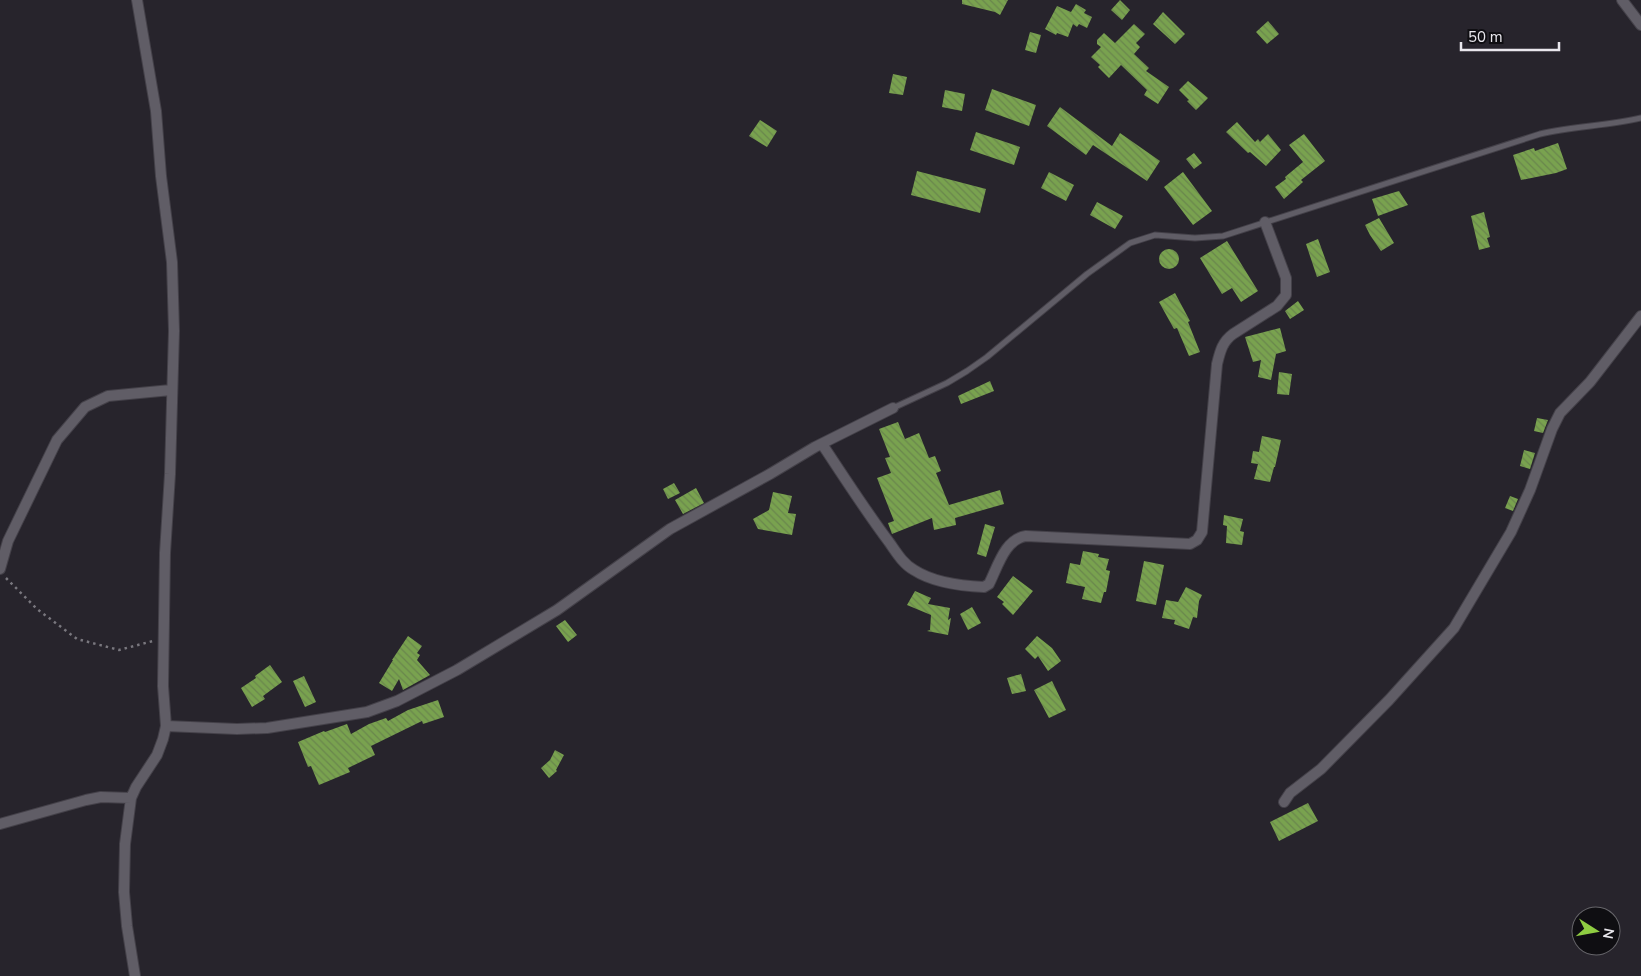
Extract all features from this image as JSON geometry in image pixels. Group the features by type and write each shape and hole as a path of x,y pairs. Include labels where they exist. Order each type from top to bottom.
{"street":[{"path":"135,976 124,892 125,844 131,798 157,755 166,726 163,686 165,552 170,474 174,331 172,262 161,176 156,111 137,0"},
{"path":"1622,0 1641,25"},
{"path":"822,444 876,525 910,568 931,578 951,583 984,587 989,584 1011,542 1018,537 1190,544 1197,540 1202,532 1217,364 1222,346 1226,338 1277,306 1286,295 1286,278 1265,222"},
{"path":"1284,802 1290,792 1321,769 1389,700 1454,628 1511,532 1530,490 1552,429 1560,414 1590,382 1641,316"},
{"path":"2,571 8,541 57,440 85,407 108,396 172,390"},
{"path":"166,726 237,729 267,728 367,712 397,700 457,670 557,610 670,529 822,444 893,408"},
{"path":"0,824 101,797 131,798"}],"lane":[{"path":"893,408 967,371 987,357 1088,274 1130,244 1155,236 1195,238 1223,236 1540,134 1564,128 1614,124 1641,118"}],"path":[{"path":"2,571 38,610 77,639 119,650 164,638"}],"building":[{"path":"962,0 1008,0 1000,15 962,4"},
{"path":"1120,0 1130,10 1122,20 1111,10"},
{"path":"1076,4 1086,10 1084,13 1092,17 1087,28 1079,24 1077,27 1073,24 1068,37 1057,33 1056,35 1045,29 1057,6 1071,12"},
{"path":"1163,12 1185,34 1175,44 1153,24"},
{"path":"1268,21 1279,34 1267,44 1256,32"},
{"path":"1134,24 1145,34 1136,43 1140,47 1134,54 1149,68 1146,71 1169,87 1158,104 1144,95 1147,90 1121,65 1109,78 1098,67 1100,65 1091,57 1101,47 1097,44 1097,40 1104,33 1115,43"},
{"path":"1030,32 1041,35 1036,53 1025,50"},
{"path":"893,74 907,77 903,95 889,93"},
{"path":"1188,81 1208,98 1196,110 1179,90"},
{"path":"992,89 1036,105 1029,126 985,110"},
{"path":"945,90 965,94 962,111 942,107"},
{"path":"1060,107 1112,146 1120,133 1160,161 1147,181 1093,145 1086,155 1047,126"},
{"path":"760,120 777,131 767,147 749,136"},
{"path":"1237,122 1255,142 1258,139 1260,142 1268,134 1281,150 1266,166 1250,152 1248,153 1226,132"},
{"path":"976,132 1020,147 1014,165 970,150"},
{"path":"1304,134 1325,161 1301,180 1303,182 1284,199 1275,187 1303,162 1289,145"},
{"path":"1558,143 1567,169 1521,180 1513,155 1534,148 1535,151"},
{"path":"1194,153 1202,163 1194,169 1186,159"},
{"path":"917,171 986,189 980,213 911,195"},
{"path":"1049,172 1074,185 1066,201 1041,188"},
{"path":"1183,172 1212,211 1193,225 1164,187"},
{"path":"1399,191 1408,205 1378,216 1372,199"},
{"path":"1097,202 1123,216 1115,229 1090,215"},
{"path":"1484,212 1490,237 1487,238 1490,247 1479,250 1471,216"},
{"path":"1379,218 1394,243 1381,251 1365,225"},
{"path":"1318,239 1330,272 1317,277 1306,244"},
{"path":"1227,241 1258,291 1241,302 1232,288 1222,294 1200,258"},
{"path":"1169,249 1176,252 1179,259 1176,266 1169,269 1162,266 1159,259 1162,252"},
{"path":"1175,293 1190,321 1188,322 1200,352 1189,356 1177,328 1174,329 1159,302"},
{"path":"1298,301 1304,310 1290,319 1285,311"},
{"path":"1280,328 1286,351 1276,354 1271,380 1258,377 1261,360 1253,362 1245,337"},
{"path":"1279,372 1292,374 1289,395 1277,394"},
{"path":"990,381 994,391 961,404 958,396"},
{"path":"1537,418 1548,420 1543,433 1534,431"},
{"path":"898,422 905,439 919,433 929,458 935,456 941,471 936,473 949,505 1000,490 1004,504 955,518 956,525 934,530 932,518 892,534 888,523 894,521 877,478 891,473 885,458 890,457 879,429"},
{"path":"1262,436 1281,440 1270,482 1254,479 1258,464 1251,463 1253,451 1259,452"},
{"path":"1524,450 1535,453 1530,469 1520,466"},
{"path":"674,483 680,493 668,499 663,489"},
{"path":"696,488 704,503 683,514 675,500"},
{"path":"773,492 792,496 788,513 796,514 792,535 758,529 753,519 769,510"},
{"path":"1510,496 1518,499 1513,511 1505,508"},
{"path":"1224,515 1243,519 1240,531 1244,532 1242,545 1226,543 1227,526 1223,525"},
{"path":"985,524 995,527 986,557 977,554"},
{"path":"1083,551 1099,554 1098,557 1109,559 1106,570 1110,571 1106,592 1104,592 1101,603 1082,599 1085,587 1066,583 1070,563 1080,565"},
{"path":"1144,561 1164,565 1156,605 1136,601"},
{"path":"1013,576 1033,591 1013,615 1002,604 1004,602 997,597"},
{"path":"1186,587 1202,595 1199,601 1197,618 1193,617 1189,629 1174,624 1175,620 1162,618 1166,600 1178,602"},
{"path":"915,591 931,598 928,604 950,608 948,620 951,618 948,635 927,631 930,630 931,615 907,605"},
{"path":"972,607 981,623 968,630 960,614"},
{"path":"565,620 577,635 568,642 556,626"},
{"path":"408,636 422,646 417,653 420,655 417,660 430,675 403,690 399,679 392,691 379,683"},
{"path":"1037,636 1052,648 1061,661 1048,671 1038,656 1035,659 1025,649"},
{"path":"270,665 282,682 263,696 265,699 252,707 241,688"},
{"path":"1021,674 1026,691 1012,694 1007,678"},
{"path":"304,676 316,702 305,707 293,681"},
{"path":"1052,681 1066,710 1049,718 1034,690"},
{"path":"438,700 444,717 423,724 422,721 371,746 375,755 348,768 350,772 319,785 311,766 308,767 298,742 347,724 351,734 369,724 386,718 388,721 408,710"},
{"path":"555,750 564,755 557,771 549,778 541,768 550,760"},
{"path":"1308,803 1318,821 1279,841 1270,822"}]}
